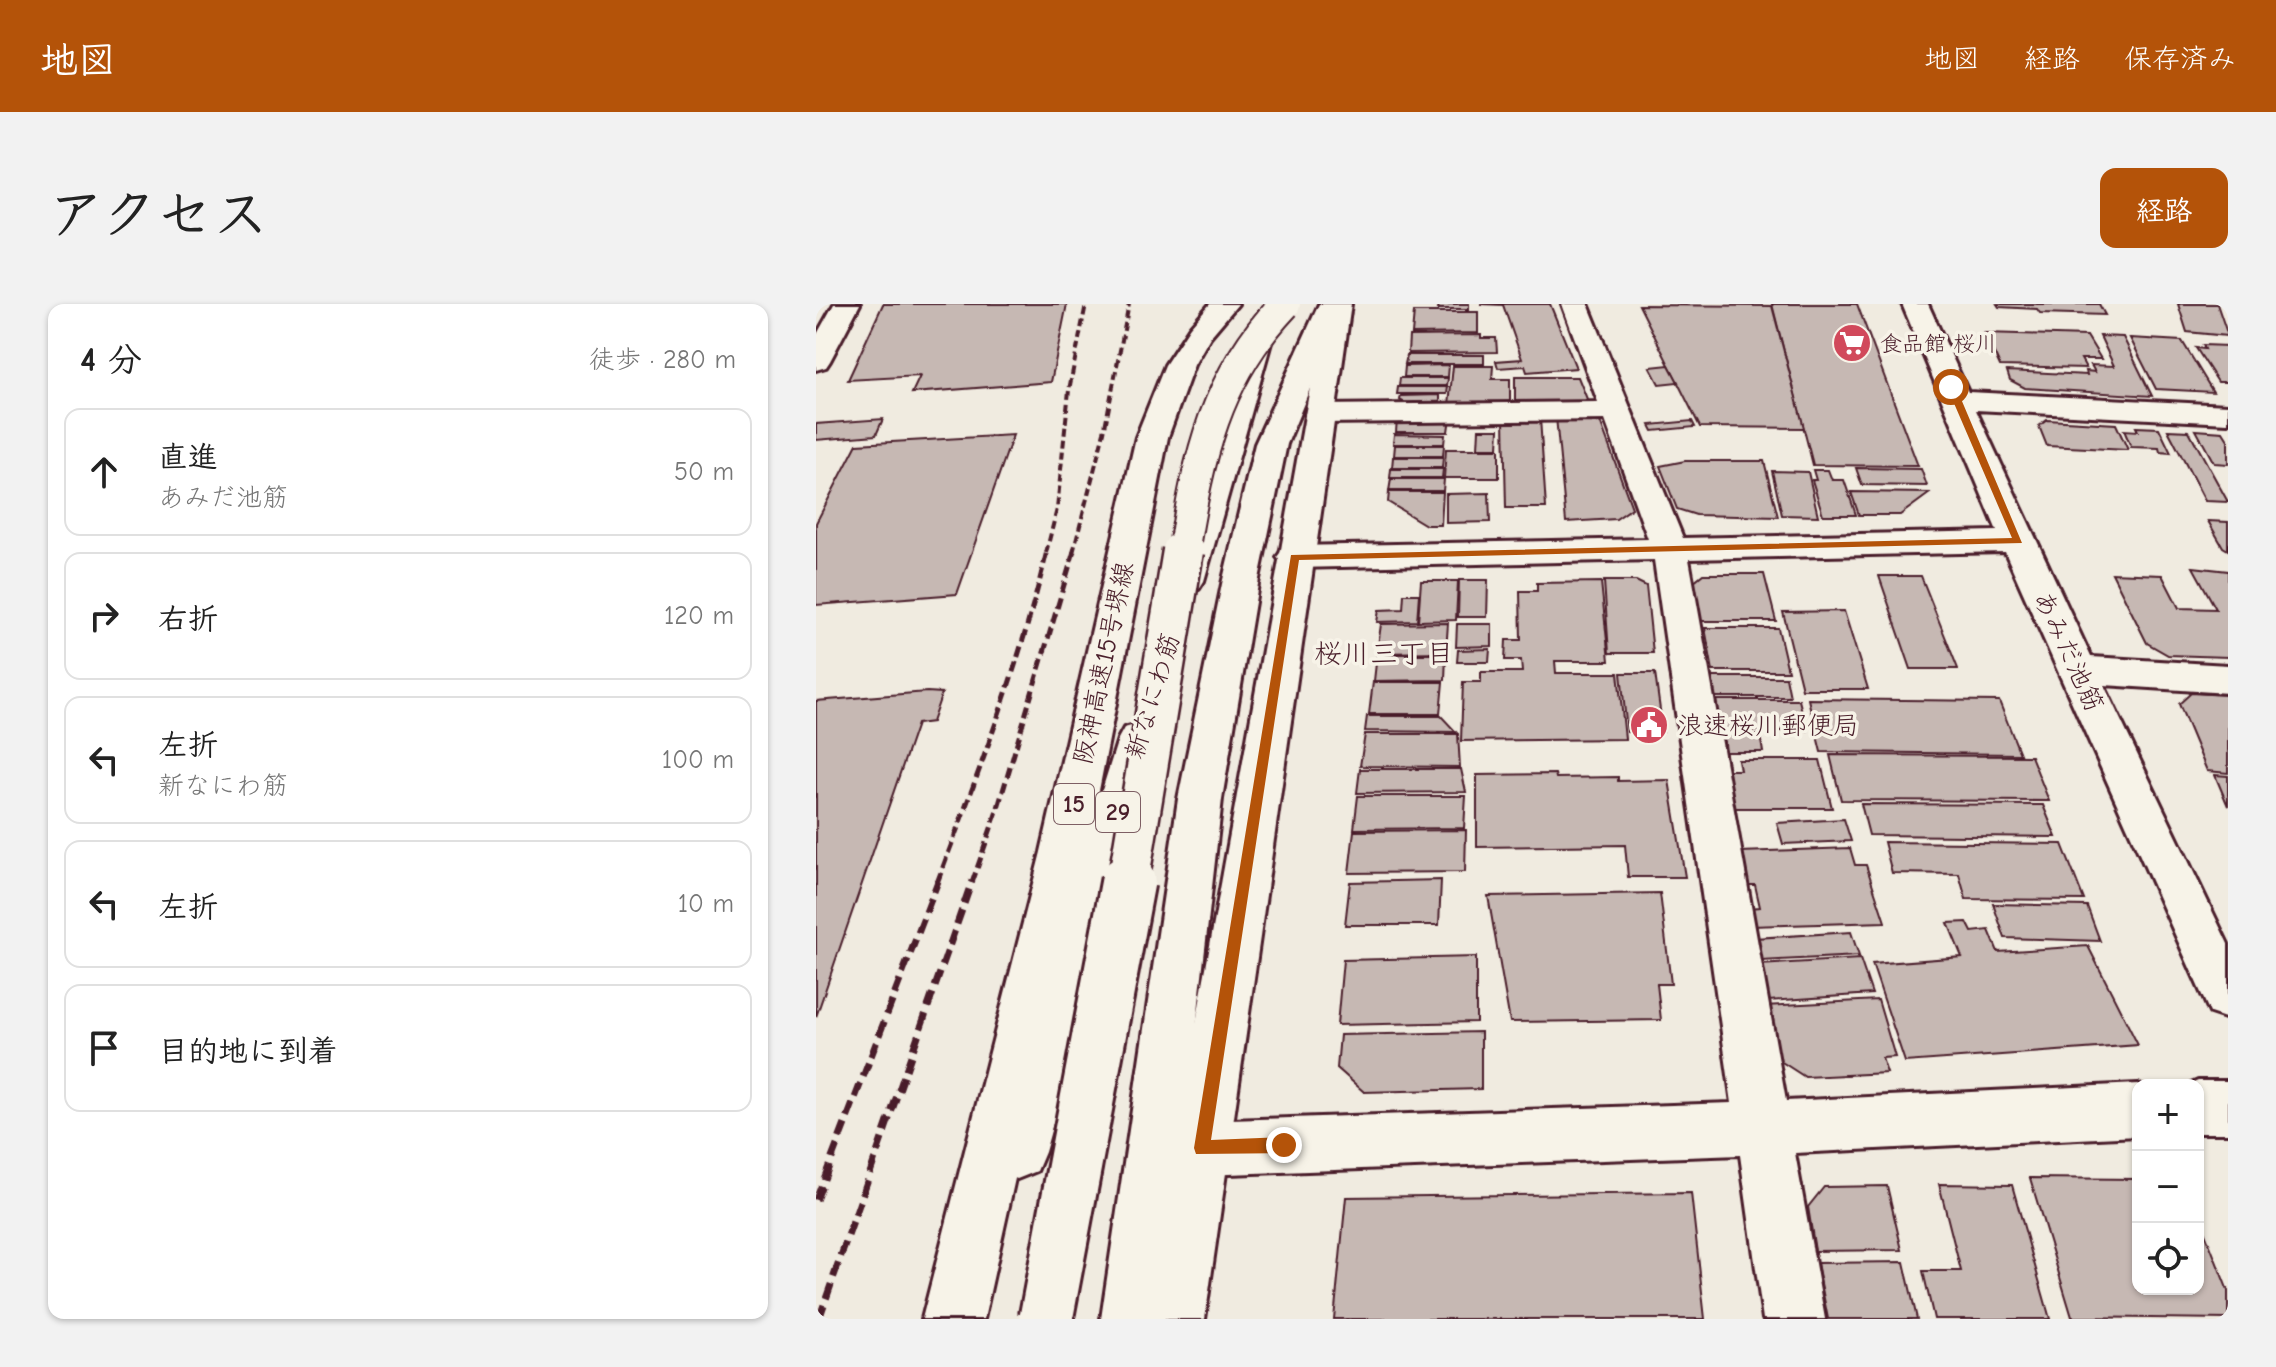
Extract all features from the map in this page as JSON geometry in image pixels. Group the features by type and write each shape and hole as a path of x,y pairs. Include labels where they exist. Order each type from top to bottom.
{"main road":[{"path":"816,361 847,304"},
{"name":"阪神高速15号堺線","path":"953,1319 1064,852 1152,437 1162,404 1191,343 1225,304"},
{"name":"新なにわ筋","path":"967,1319 1269,304"},
{"path":"1046,1319 1135,845 1197,468 1207,432 1230,374 1247,347 1285,304"},
{"path":"1174,1319 1320,414 1335,304"},
{"path":"1132,1319 1200,799 1240,584 1271,444 1335,304"},
{"path":"1575,304 1670,550 1794,1319"},
{"name":"あみだ池筋","path":"1915,304 2018,541 2228,997"},
{"path":"1957,400 2228,414"},
{"path":"1320,414 1615,411"},
{"path":"1295,557 2018,541"},
{"path":"2078,670 2228,679"},
{"path":"2204,1107 2228,1107"},
{"path":"1202,1148 1763,1128 2132,1110"}],"building":[{"path":"883,304 1067,304 1051,382 912,393 920,376 848,380"},
{"path":"1439,304 1469,304 1469,309 1438,309"},
{"path":"1480,304 1550,304 1576,368 1527,372 1525,366 1498,368 1496,361 1522,359 1503,305"},
{"path":"1772,304 1857,304 1918,466 1813,465"},
{"path":"1997,304 2099,304 2105,315 2040,313 2037,309 1999,307"},
{"path":"2178,304 2217,304 2228,336 2187,332"},
{"path":"1639,305 1772,306 1804,428 1700,427"},
{"path":"1414,312 1478,312 1478,333 1412,334"},
{"path":"1985,333 2087,336 2101,359 2081,359 2086,368 2000,366"},
{"path":"1481,335 1481,338 1496,338 1497,352 1408,353 1409,336"},
{"path":"2100,336 2123,337 2152,396 2025,388 2010,380 2007,371 2087,375 2086,371 2095,372 2091,365 2114,366"},
{"path":"2130,338 2182,341 2213,392 2156,389"},
{"path":"2203,345 2228,346 2228,382 2218,382 2196,348 2205,349"},
{"path":"1407,355 1484,355 1484,364 1405,364"},
{"path":"1449,365 1448,377 1404,377 1405,366"},
{"path":"1669,365 1678,382 1659,384 1650,367"},
{"path":"1453,366 1493,366 1492,379 1510,379 1510,405 1449,405"},
{"path":"1515,377 1578,377 1587,399 1581,404 1515,404"},
{"path":"1400,378 1448,378 1447,386 1399,386"},
{"path":"1398,387 1448,387 1447,394 1397,394"},
{"path":"1440,395 1440,405 1409,405 1400,400 1401,396"},
{"path":"1450,417 1448,432 1396,432 1397,418"},
{"path":"1556,417 1599,419 1632,508 1616,519 1566,522"},
{"path":"1504,418 1540,418 1546,508 1506,508"},
{"path":"883,419 876,435 816,440 816,424"},
{"path":"2047,420 2116,424 2128,450 2047,446 2039,426"},
{"path":"1692,421 1695,427 1653,431 1650,425"},
{"path":"2136,427 2159,428 2171,453 2160,452 2159,448 2131,447 2124,430 2138,431"},
{"path":"1479,429 1499,429 1498,448 1478,448"},
{"path":"2168,430 2189,431 2228,502 2205,501"},
{"path":"2196,430 2223,432 2228,440 2228,464 2214,463"},
{"path":"1394,434 1445,435 1444,444 1393,444"},
{"path":"1013,435 957,594 816,605 816,523 857,444"},
{"path":"1395,445 1444,445 1443,456 1394,456"},
{"path":"1446,449 1499,449 1499,478 1444,478"},
{"path":"1393,457 1443,457 1442,468 1392,468"},
{"path":"1685,461 1764,461 1778,517 1696,515 1677,509 1660,466"},
{"path":"1856,468 1921,469 1927,486 1862,485"},
{"path":"1391,469 1443,469 1442,478 1390,478"},
{"path":"1813,470 1828,470 1832,480 1844,480 1856,515 1823,515 1812,480 1816,480"},
{"path":"1772,471 1808,472 1818,516 1782,515"},
{"path":"1391,479 1444,479 1443,491 1389,491"},
{"path":"1389,492 1443,492 1441,525 1426,525 1388,502"},
{"path":"1851,492 1930,493 1900,515 1859,515"},
{"path":"1489,493 1490,522 1446,523 1446,494"},
{"path":"2208,521 2228,522 2228,550 2223,547"},
{"path":"2193,567 2228,571 2228,657 2168,655 2147,643 2112,573 2162,575 2179,608 2216,609"},
{"path":"1703,574 1764,574 1776,621 1700,621 1693,582"},
{"path":"1879,576 1921,576 1958,669 1911,669"},
{"path":"1459,580 1488,580 1487,617 1458,617"},
{"path":"1421,581 1458,581 1456,620 1418,621"},
{"path":"1604,581 1636,581 1646,586 1653,653 1609,653"},
{"path":"1601,582 1609,661 1555,661 1556,673 1618,673 1625,739 1461,741 1463,682 1481,682 1481,672 1522,672 1521,660 1505,660 1506,640 1521,640 1520,591 1537,591 1537,583"},
{"path":"1404,594 1419,594 1417,621 1377,622 1379,610 1403,609"},
{"path":"1844,611 1868,689 1802,689 1783,612"},
{"path":"1448,623 1446,652 1377,653 1381,624"},
{"path":"1457,624 1492,624 1492,646 1456,647"},
{"path":"1705,628 1778,628 1788,671 1713,671"},
{"path":"1490,649 1489,662 1457,662 1458,650"},
{"path":"1377,654 1446,654 1445,680 1374,681"},
{"path":"1621,673 1655,673 1663,732 1627,732"},
{"path":"1709,677 1786,677 1790,697 1712,697"},
{"path":"1373,682 1443,682 1440,714 1369,714"},
{"path":"942,693 932,722 917,724 816,1017 816,701"},
{"path":"2191,693 2228,695 2228,773 2207,771 2179,704"},
{"path":"1808,699 1999,701 2020,754 1821,752"},
{"path":"1712,700 1799,700 1807,731 1717,731"},
{"path":"1367,716 1441,716 1456,732 1365,731"},
{"path":"1365,734 1458,734 1460,767 1360,766"},
{"path":"1760,735 1763,752 1726,752 1724,736"},
{"path":"1830,755 2031,756 2049,801 1841,800"},
{"path":"1738,760 1820,760 1832,808 1732,808 1725,770 1740,770"},
{"path":"1360,769 1461,769 1466,792 1357,793"},
{"path":"1555,774 1556,778 1669,780 1685,877 1628,877 1625,845 1477,847 1477,775"},
{"path":"2215,775 2228,776 2228,806"},
{"path":"1358,796 1466,796 1464,828 1354,829"},
{"path":"1861,804 2043,805 2056,837 1869,835"},
{"path":"1844,819 1851,841 1783,844 1777,823"},
{"path":"1466,830 1465,872 1349,873 1354,831"},
{"path":"1884,842 2062,844 2084,900 1966,899 1959,874 1892,873"},
{"path":"1850,848 1855,865 1866,865 1885,922 1751,926 1747,908 1760,907 1755,885 1747,885 1740,852"},
{"path":"1441,880 1439,925 1345,925 1350,882"},
{"path":"1660,893 1671,984 1657,984 1661,1020 1510,1022 1488,896"},
{"path":"1993,904 2087,906 2100,941 2005,938"},
{"path":"1967,922 1972,932 1989,930 1998,952 2088,946 2138,1045 1905,1062 1872,964 1962,957 1948,923"},
{"path":"1851,932 1859,956 1761,961 1755,938"},
{"path":"1476,957 1476,1022 1337,1025 1343,960"},
{"path":"1860,959 1872,994 1768,1001 1758,965"},
{"path":"1878,1000 1895,1057 1882,1058 1887,1073 1805,1077 1774,1057 1763,1006"},
{"path":"1481,1032 1481,1089 1364,1092 1337,1068 1340,1035"},
{"path":"2030,1178 2132,1179 2132,1295 2204,1295 2204,1230 2228,1291 2228,1319 2072,1317"},
{"path":"1939,1184 2012,1185 2050,1319 1934,1319 1923,1271 1961,1271"},
{"path":"1887,1186 1902,1250 1815,1251 1808,1207 1824,1187"},
{"path":"1691,1193 1705,1319 1334,1319 1346,1197"},
{"path":"1904,1262 1917,1319 1828,1319 1817,1263"}],"railway":[{"path":"1046,553 1057,509 1069,390 1086,304"},
{"path":"1073,553 1104,432 1129,304"},
{"path":"937,883 1011,677 1047,551"},
{"path":"972,883 997,811 1074,551"},
{"path":"816,1200 938,881"},
{"path":"819,1319 972,881"}],"place":[{"name":"食品館 桜川","path":"1852,343"},
{"name":"浪速桜川郵便局","path":"1649,725"}],"district":[{"name":"桜川三丁目","path":"1384,653"}],"route":[{"path":"1284,1145 1202,1148 1295,557 2018,541 1951,387"}]}
